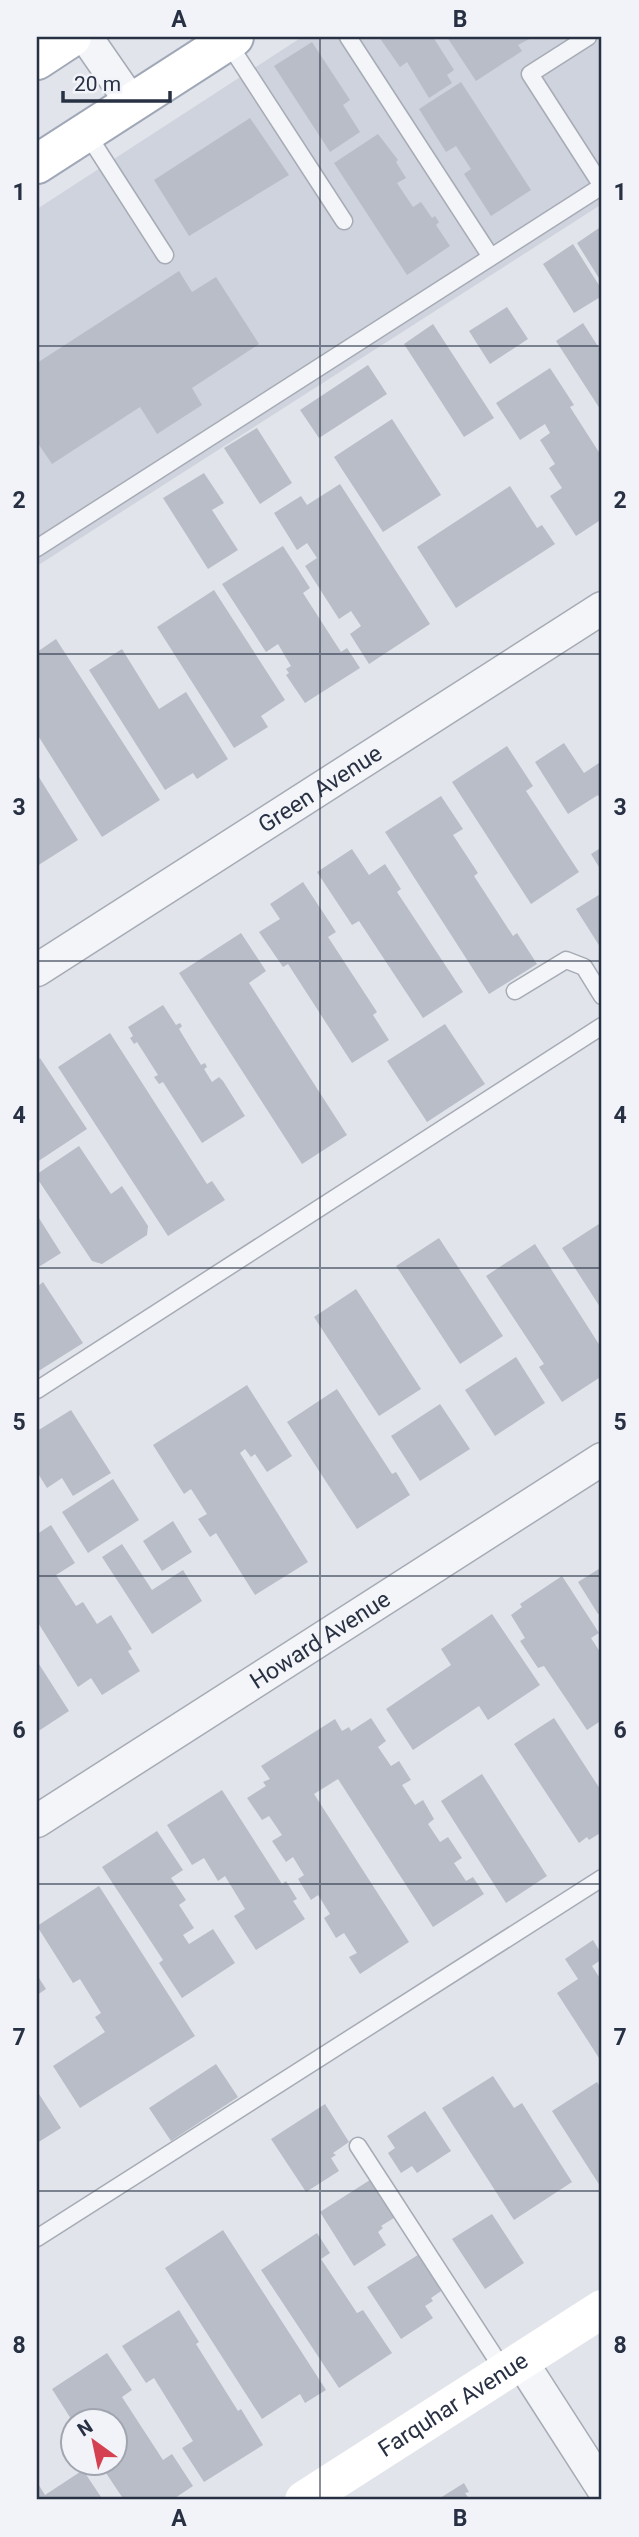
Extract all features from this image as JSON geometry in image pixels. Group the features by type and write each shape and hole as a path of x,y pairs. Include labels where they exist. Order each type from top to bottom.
{"street":[{"path":"37,60 72,37"},
{"path":"86,37 131,102"},
{"path":"37,164 231,39"},
{"name":"Green Avenue","path":"37,970 602,608"},
{"name":"Howard Avenue","path":"37,1821 602,1459"},
{"name":"Farquhar Avenue","path":"304,2500 602,2309"},
{"path":"512,2366 602,2487"}],"lane":[{"path":"348,37 491,257"},
{"path":"37,548 602,186 530,74 588,37"},
{"path":"231,39 344,221"},
{"path":"86,132 164,255"},
{"path":"515,992 566,960 584,967 602,996"},
{"path":"37,1390 602,1026"},
{"path":"37,2238 602,1878"},
{"path":"358,2146 512,2366"}],"shaded area":[{"path":"302,37 602,37 602,204 37,566 37,209"}],"building":[{"path":"379,37 433,37 454,70 447,75 452,83 429,98 407,62 400,67"},
{"path":"447,37 533,37 518,45 522,51 476,81"},
{"path":"312,42 350,100 343,105 360,132 330,152 274,66"},
{"path":"461,82 531,190 491,216 464,174 471,169 456,146 446,152 419,109"},
{"path":"250,118 289,175 189,236 154,180"},
{"path":"378,134 398,160 396,162 406,178 397,183 413,207 421,202 432,218 435,216 439,222 436,225 450,246 407,275 334,163"},
{"path":"602,226 602,283 577,243"},
{"path":"573,244 602,290 602,296 574,313 543,264"},
{"path":"179,271 192,292 216,277 259,344 192,388 202,405 157,434 140,407 52,464 37,442 37,363"},
{"path":"507,307 528,339 490,364 469,331"},
{"path":"583,323 602,350 602,412 556,341"},
{"path":"433,324 494,418 464,437 404,344"},
{"path":"368,365 387,394 319,438 300,410"},
{"path":"550,368 574,405 570,407 602,457 602,519 576,536 550,496 562,488 549,468 555,464 540,440 550,433 545,424 520,440 496,403"},
{"path":"392,419 441,495 383,532 334,457"},
{"path":"257,428 292,483 260,504 224,448"},
{"path":"204,473 224,503 212,510 238,550 208,569 163,498"},
{"path":"340,484 430,624 369,664 350,634 361,626 351,611 339,619 305,566 317,558 307,543 297,550 274,513 301,496 307,505"},
{"path":"510,486 537,528 542,525 555,544 456,608 417,547"},
{"path":"283,546 310,588 303,593 341,652 347,648 360,668 305,703 286,675 289,673 286,669 291,666 278,644 266,652 222,584"},
{"path":"214,590 285,700 261,716 268,727 234,748 157,627"},
{"path":"56,639 160,800 102,837 37,734 37,652"},
{"path":"122,649 159,709 186,692 228,759 197,779 193,773 165,790 89,670"},
{"path":"564,743 584,773 602,761 602,802 598,795 568,814 535,762"},
{"path":"507,746 533,786 526,791 579,872 531,904 452,782"},
{"path":"37,774 78,840 37,866"},
{"path":"441,796 463,829 453,835 478,873 474,876 513,936 517,933 537,964 489,994 385,832"},
{"path":"602,847 602,872 591,854"},
{"path":"352,849 369,875 385,864 401,889 397,892 463,992 423,1018 359,921 352,925 317,872"},
{"path":"303,882 336,932 328,937 377,1012 373,1015 389,1040 352,1063 288,964 283,967 259,932 280,919 270,904"},
{"path":"602,893 602,950 576,909"},
{"path":"241,933 266,971 249,983 347,1135 302,1164 179,973"},
{"path":"163,1005 176,1025 180,1023 182,1026 179,1029 201,1065 205,1063 207,1067 204,1069 212,1082 219,1077 223,1081 245,1116 202,1143 163,1082 159,1084 154,1077 158,1075 137,1042 134,1044 130,1038 133,1036 128,1027"},
{"path":"445,1024 485,1084 427,1122 387,1061"},
{"path":"110,1033 207,1184 212,1181 225,1200 168,1236 58,1067"},
{"path":"40,1058 87,1129 37,1162 37,1061"},
{"path":"79,1146 111,1194 122,1186 148,1226 147,1235 102,1264 92,1261 37,1178 37,1174"},
{"path":"37,1215 61,1253 37,1268"},
{"path":"602,1222 602,1310 562,1248"},
{"path":"439,1238 503,1336 460,1364 396,1266"},
{"path":"535,1244 602,1349 602,1376 562,1402 539,1367 544,1364 486,1276"},
{"path":"43,1282 83,1343 37,1372 37,1287"},
{"path":"356,1289 421,1389 379,1416 314,1317"},
{"path":"516,1357 545,1403 495,1436 465,1390"},
{"path":"247,1385 292,1456 267,1472 255,1454 251,1457 245,1449 240,1453 308,1562 255,1595 216,1533 210,1537 198,1519 207,1514 191,1489 184,1494 153,1445"},
{"path":"337,1389 392,1474 396,1472 410,1495 357,1529 287,1422"},
{"path":"440,1404 470,1449 420,1481 391,1436"},
{"path":"71,1410 111,1473 73,1496 62,1478 47,1488 37,1472 37,1431"},
{"path":"113,1479 139,1520 88,1553 62,1512"},
{"path":"173,1521 192,1552 162,1571 143,1541"},
{"path":"51,1525 75,1563 56,1575 76,1606 83,1602 97,1624 111,1615 132,1649 128,1651 140,1671 102,1695 91,1678 78,1687 37,1621 37,1534"},
{"path":"122,1544 152,1590 183,1570 202,1601 152,1634 102,1557"},
{"path":"602,1567 602,1613 598,1614 578,1582"},
{"path":"562,1576 599,1633 591,1638 602,1655 602,1720 587,1730 544,1666 538,1668 520,1641 525,1638 511,1615 522,1607 520,1604"},
{"path":"492,1614 540,1685 488,1720 479,1706 413,1750 386,1709 451,1665 441,1649"},
{"path":"37,1661 69,1711 37,1732"},
{"path":"371,1718 386,1741 378,1747 391,1766 399,1761 411,1780 402,1785 415,1805 423,1800 434,1819 428,1824 440,1842 448,1837 462,1858 454,1863 466,1881 473,1877 484,1894 433,1927 338,1779 314,1794 409,1942 360,1974 349,1957 357,1953 344,1933 336,1938 324,1918 330,1914 318,1895 311,1900 298,1879 304,1875 293,1857 286,1862 272,1841 282,1835 269,1816 262,1820 247,1798 266,1786 263,1782 270,1779 261,1766 335,1719 342,1731 349,1727 351,1731"},
{"path":"554,1718 602,1792 602,1832 579,1843 514,1744"},
{"path":"482,1774 547,1876 506,1903 441,1801"},
{"path":"222,1790 282,1884 286,1881 297,1899 293,1901 305,1919 256,1950 234,1916 245,1909 225,1876 218,1881 204,1858 192,1865 167,1825"},
{"path":"157,1831 183,1870 171,1878 186,1900 179,1905 194,1928 183,1935 189,1944 213,1929 235,1963 182,1998 159,1963 163,1960 102,1867"},
{"path":"99,1886 195,2036 80,2108 53,2066 105,2032 95,2017 101,2013 80,1979 73,1983 37,1926"},
{"path":"593,1940 602,1955 602,1959 592,1966 602,1979 602,2056 599,2058 557,1993 578,1979 565,1959"},
{"path":"37,1975 46,1989 37,1995"},
{"path":"216,2064 238,2097 171,2141 149,2108"},
{"path":"493,2076 514,2108 522,2103 572,2182 514,2220 442,2108"},
{"path":"597,2082 602,2090 602,2189 552,2111"},
{"path":"37,2091 61,2128 37,2143"},
{"path":"325,2104 349,2142 333,2153 336,2155 331,2158 339,2171 306,2192 271,2139"},
{"path":"425,2111 451,2151 417,2173 412,2166 401,2173 388,2153 395,2148 387,2136"},
{"path":"373,2178 397,2216 381,2226 383,2228 378,2232 386,2245 354,2266 320,2212"},
{"path":"492,2214 524,2263 485,2289 452,2239"},
{"path":"223,2230 326,2390 305,2403 300,2394 262,2419 165,2268"},
{"path":"317,2233 330,2253 321,2259 357,2313 363,2310 392,2353 339,2388 261,2270"},
{"path":"421,2253 444,2289 425,2306 433,2318 401,2339 367,2287"},
{"path":"179,2310 199,2342 196,2344 263,2445 204,2482 182,2448 193,2441 154,2378 146,2383 122,2346"},
{"path":"107,2353 132,2390 122,2397 129,2408 64,2408 52,2389"},
{"path":"130,2409 163,2460 172,2454 193,2486 172,2500 124,2500 109,2478 130,2478"},
{"path":"71,2478 88,2478 103,2500 37,2500 37,2482 45,2495"},
{"path":"464,2483 469,2492 465,2493 470,2500 437,2500"}]}
